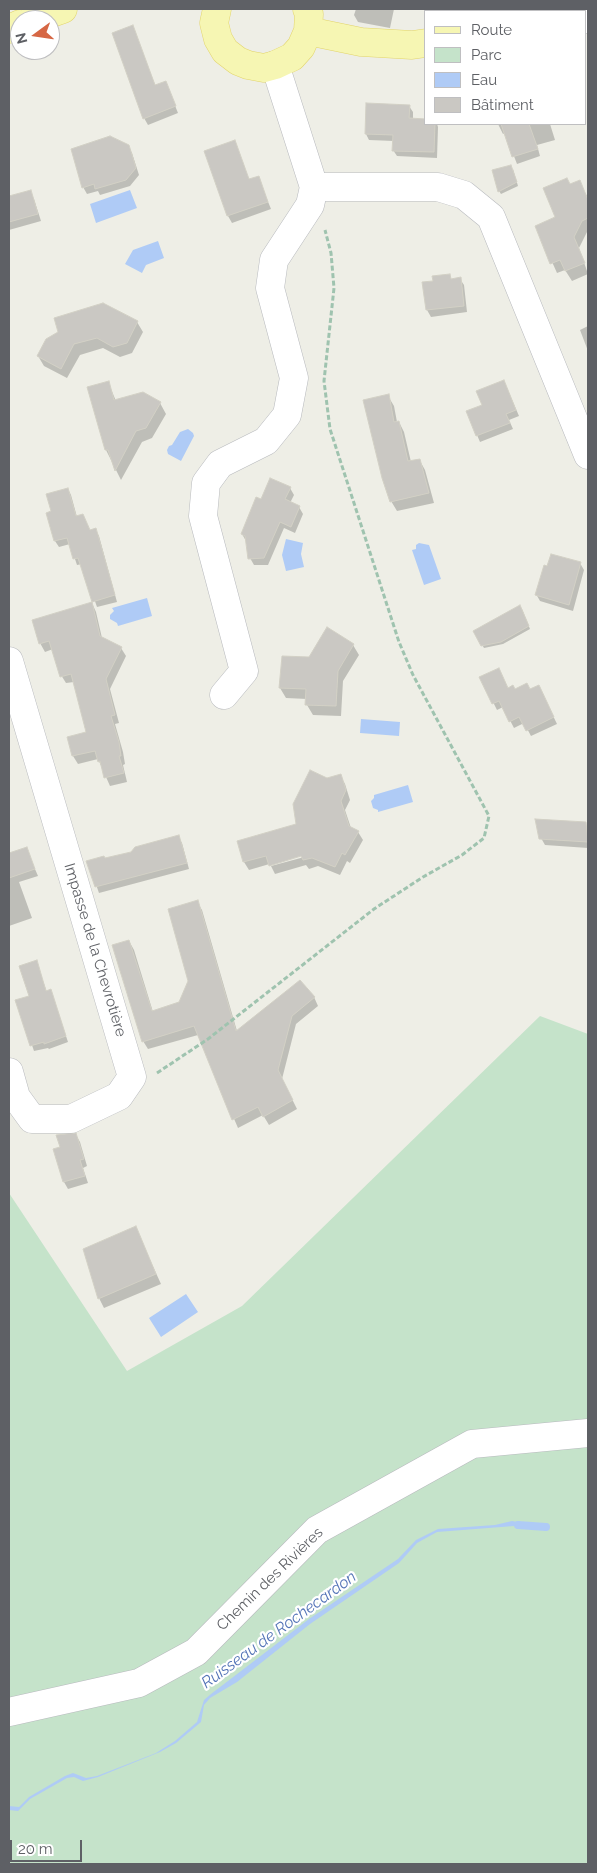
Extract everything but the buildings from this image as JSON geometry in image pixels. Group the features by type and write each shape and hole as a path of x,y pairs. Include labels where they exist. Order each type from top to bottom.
{"main road":[{"path":"217,9 214,23 218,39 225,50 238,61 248,66 264,68 292,57 302,46 308,20 361,42 412,45 424,43"}],"street":[{"path":"224,695 244,670 203,516 206,483 220,464 266,441 287,415 294,378 270,288 274,260 310,205 314,187 275,65"},
{"path":"314,187 438,187 464,195 491,217 588,455"},
{"name":"Impasse de la Chevrotière","path":"9,661 132,1077"},
{"path":"9,1072 16,1097 32,1119 72,1119 119,1096 132,1077"},
{"name":"Chemin des Rivières","path":"9,1712 139,1683 196,1652 317,1530 472,1444 588,1433"}],"path":[{"path":"132,1077 154,1075 208,1039 374,909 423,877 462,855 484,838 489,816 413,675 400,642 330,429 324,381 334,288 331,252 324,224"}],"green space":[{"path":"540,1016 588,1034 588,1864 9,1864 9,1193 127,1371 242,1306"}],"water":[{"path":"130,190 137,208 96,223 90,204"},
{"path":"158,241 164,258 146,265 142,273 125,264 133,250"},
{"path":"188,429 194,436 181,461 168,454 167,450 180,432"},
{"path":"286,539 303,543 301,554 304,567 286,571 282,555"},
{"path":"419,543 429,545 441,579 424,585 412,550 416,549 416,545"},
{"path":"147,598 152,616 118,626 117,623 110,619 110,615 114,611 112,608"},
{"path":"361,719 400,722 399,736 360,733"},
{"path":"408,785 413,802 378,812 378,810 373,808 371,801 374,795"},
{"path":"186,1294 198,1312 161,1337 149,1318"},
{"path":"512,1521 528,1524 528,1527 514,1526 437,1532 417,1543 399,1563 310,1624 237,1682 210,1698 204,1705 201,1722 176,1743 160,1752 98,1777 83,1781 74,1777 67,1778 30,1799 18,1811 9,1810 9,1806 19,1807 29,1797 65,1776 73,1773 86,1778 97,1776 156,1753 175,1741 197,1722 204,1700 211,1694 309,1619 398,1559 416,1540 438,1529 495,1525"}],"waterway":[{"name":"Ruisseau de Rochecardon","path":"518,1525 546,1527"}]}
